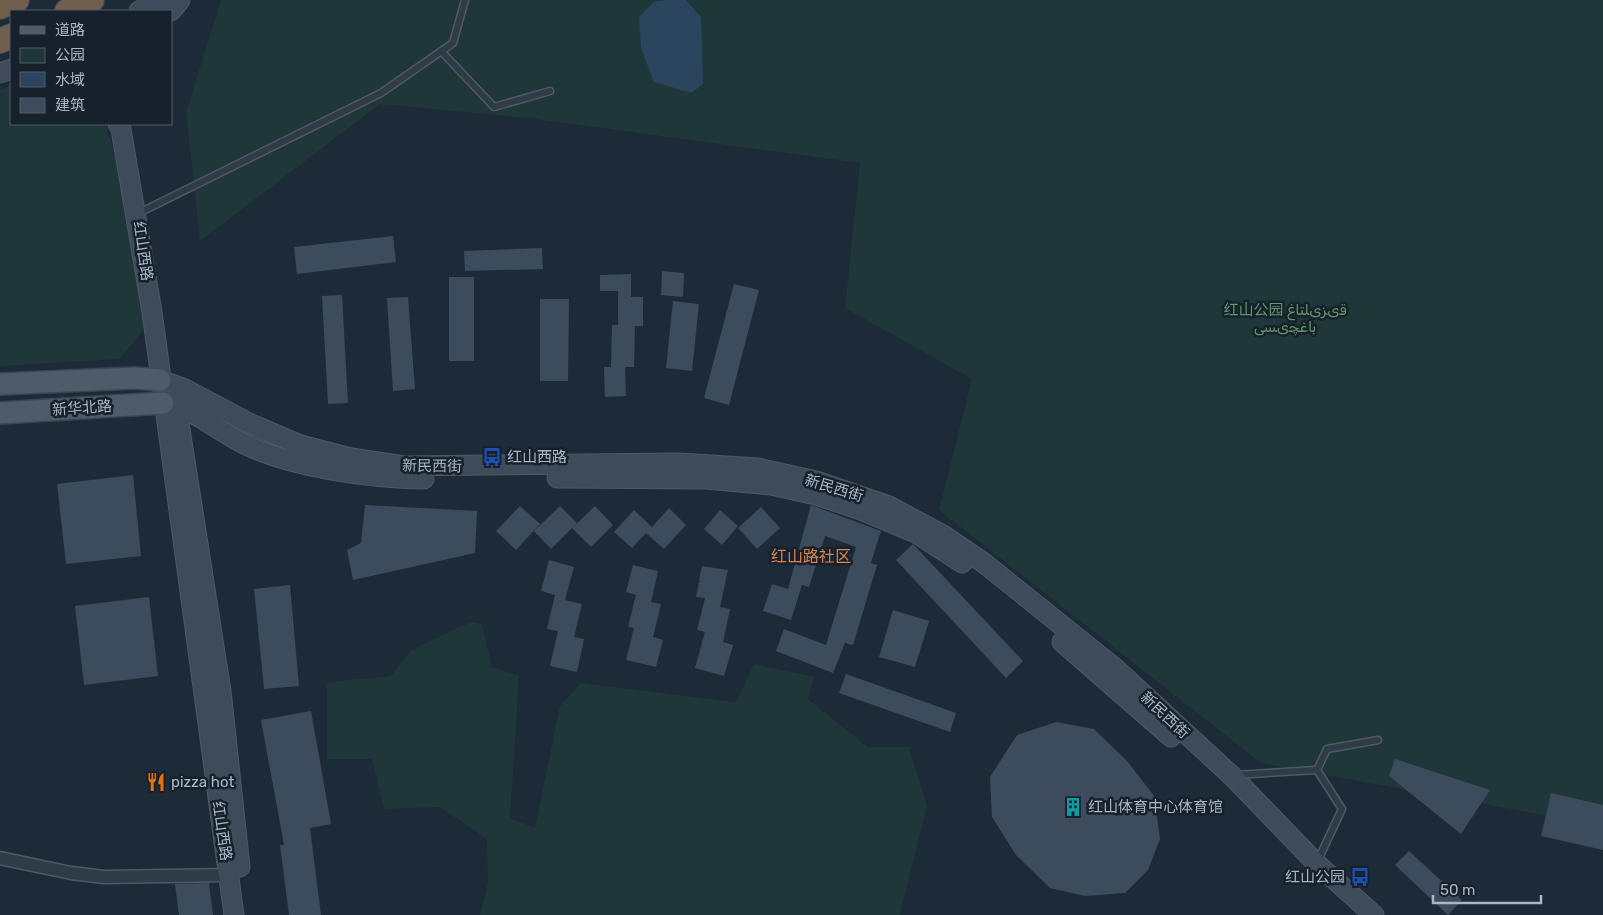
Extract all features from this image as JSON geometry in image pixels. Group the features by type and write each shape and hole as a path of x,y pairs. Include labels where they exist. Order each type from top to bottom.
{"highway":[{"path":"0,6 17,0"},
{"path":"69,10 92,0"}],"main road":[{"path":"141,10 163,0"},
{"path":"172,10 180,0"},
{"name":"红山西路","path":"119,125 121,129 138,220 152,312 221,691 246,915"},
{"name":"红山西路","path":"133,125 166,382"},
{"name":"新华北路","path":"0,384 135,378 166,382"},
{"name":"新民西街","path":"166,382 249,423 300,445 351,458 404,466 679,463 758,468 816,481 880,503 943,535 984,563 1116,669 1232,776 1316,864 1374,915"},
{"name":"红山西路","path":"170,404 234,915"},
{"name":"新华北路","path":"0,413 170,404"},
{"name":"新民西街","path":"170,404 245,445 290,460 339,471 391,479 640,478 742,482 816,495 861,510 916,533 966,565 1087,663 1218,778 1310,875 1354,915"}],"street":[{"path":"0,858 71,873 104,877 228,875"}],"lane":[{"path":"145,210 380,93 453,43 465,0"},
{"path":"440,51 494,107 550,91"},
{"path":"1317,770 1327,749 1378,740"},
{"path":"1232,776 1317,770"},
{"path":"1316,864 1342,809 1317,770"}],"green space":[{"name":"红山公园 قىزىلتاغ باغچىسى","path":"221,0 1603,0 1603,826 1261,763 939,510 972,379 845,308 860,163 528,118 380,104 200,241 186,112"},
{"path":"10,85 10,125 105,125 130,200 148,324 120,359 0,366 0,90"},
{"path":"471,622 482,624 492,667 519,676 510,818 535,828 560,706 581,683 736,702 754,664 814,677 808,699 868,747 909,747 927,806 900,915 480,915 488,883 487,839 440,807 384,809 372,759 327,759 327,682 391,676 411,650"}],"water":[{"path":"686,0 701,17 703,84 691,93 654,82 641,48 639,17 654,2"}],"building":[{"path":"393,236 396,262 297,274 294,247"},
{"path":"542,248 543,269 465,271 464,251"},
{"path":"662,271 684,273 683,297 661,295"},
{"path":"631,274 631,297 643,297 643,326 635,326 634,367 625,367 626,396 605,397 604,367 611,367 612,325 618,325 618,291 600,291 600,275"},
{"path":"449,277 474,277 474,361 449,361"},
{"path":"734,284 759,290 729,405 704,398"},
{"path":"342,295 348,403 328,404 322,296"},
{"path":"408,297 415,389 393,391 387,298"},
{"path":"540,299 569,299 568,381 540,381"},
{"path":"673,301 699,304 692,371 666,368"},
{"path":"133,475 141,556 66,564 57,484"},
{"path":"365,505 477,511 475,553 353,580 347,550 361,543"},
{"path":"811,505 881,531 871,563 877,565 853,645 845,643 833,673 776,651 784,629 826,645 856,547 825,536 809,587 802,585 791,620 763,611 772,584 788,589"},
{"path":"520,506 540,524 516,550 496,531"},
{"path":"560,506 577,523 551,549 534,531"},
{"path":"595,506 613,525 591,547 572,528"},
{"path":"761,507 780,528 757,549 738,528"},
{"path":"669,508 686,525 664,549 646,533 632,548 614,532 634,510 652,527"},
{"path":"720,510 738,526 722,545 704,529"},
{"path":"913,544 1023,661 1006,678 896,560"},
{"path":"549,560 574,567 565,600 582,604 574,637 584,639 577,672 550,666 558,631 547,629 555,595 541,591"},
{"path":"633,565 658,571 651,602 661,604 653,637 663,640 656,667 626,660 634,628 628,627 636,595 626,592"},
{"path":"702,566 728,570 720,607 730,609 723,642 733,645 724,676 695,668 705,632 697,630 705,598 696,597 699,582 701,582 699,580"},
{"path":"290,585 299,686 264,689 254,589"},
{"path":"149,597 158,676 84,685 75,606"},
{"path":"893,610 929,621 915,667 879,657"},
{"path":"846,674 956,713 950,732 839,693"},
{"path":"311,711 331,824 310,828 321,915 289,915 280,845 284,845 261,720"},
{"name":"红山体育中心体育馆","path":"1056,722 1094,729 1128,762 1154,796 1160,839 1148,870 1125,893 1085,896 1050,888 1016,855 992,817 990,777 1017,735"},
{"path":"1395,759 1490,790 1461,834 1389,776"},
{"path":"1551,793 1603,805 1603,850 1541,836"},
{"path":"1409,851 1462,900 1448,915 1395,865"},
{"path":"209,883 213,915 179,915 175,884"}],"place":[{"name":"红山西路","path":"492,457"},
{"name":"pizza hot","path":"156,782"},
{"name":"红山体育中心体育馆","path":"1073,807"},
{"name":"红山公园","path":"1360,877"}],"district":[{"name":"红山路社区","path":"811,556"}]}
